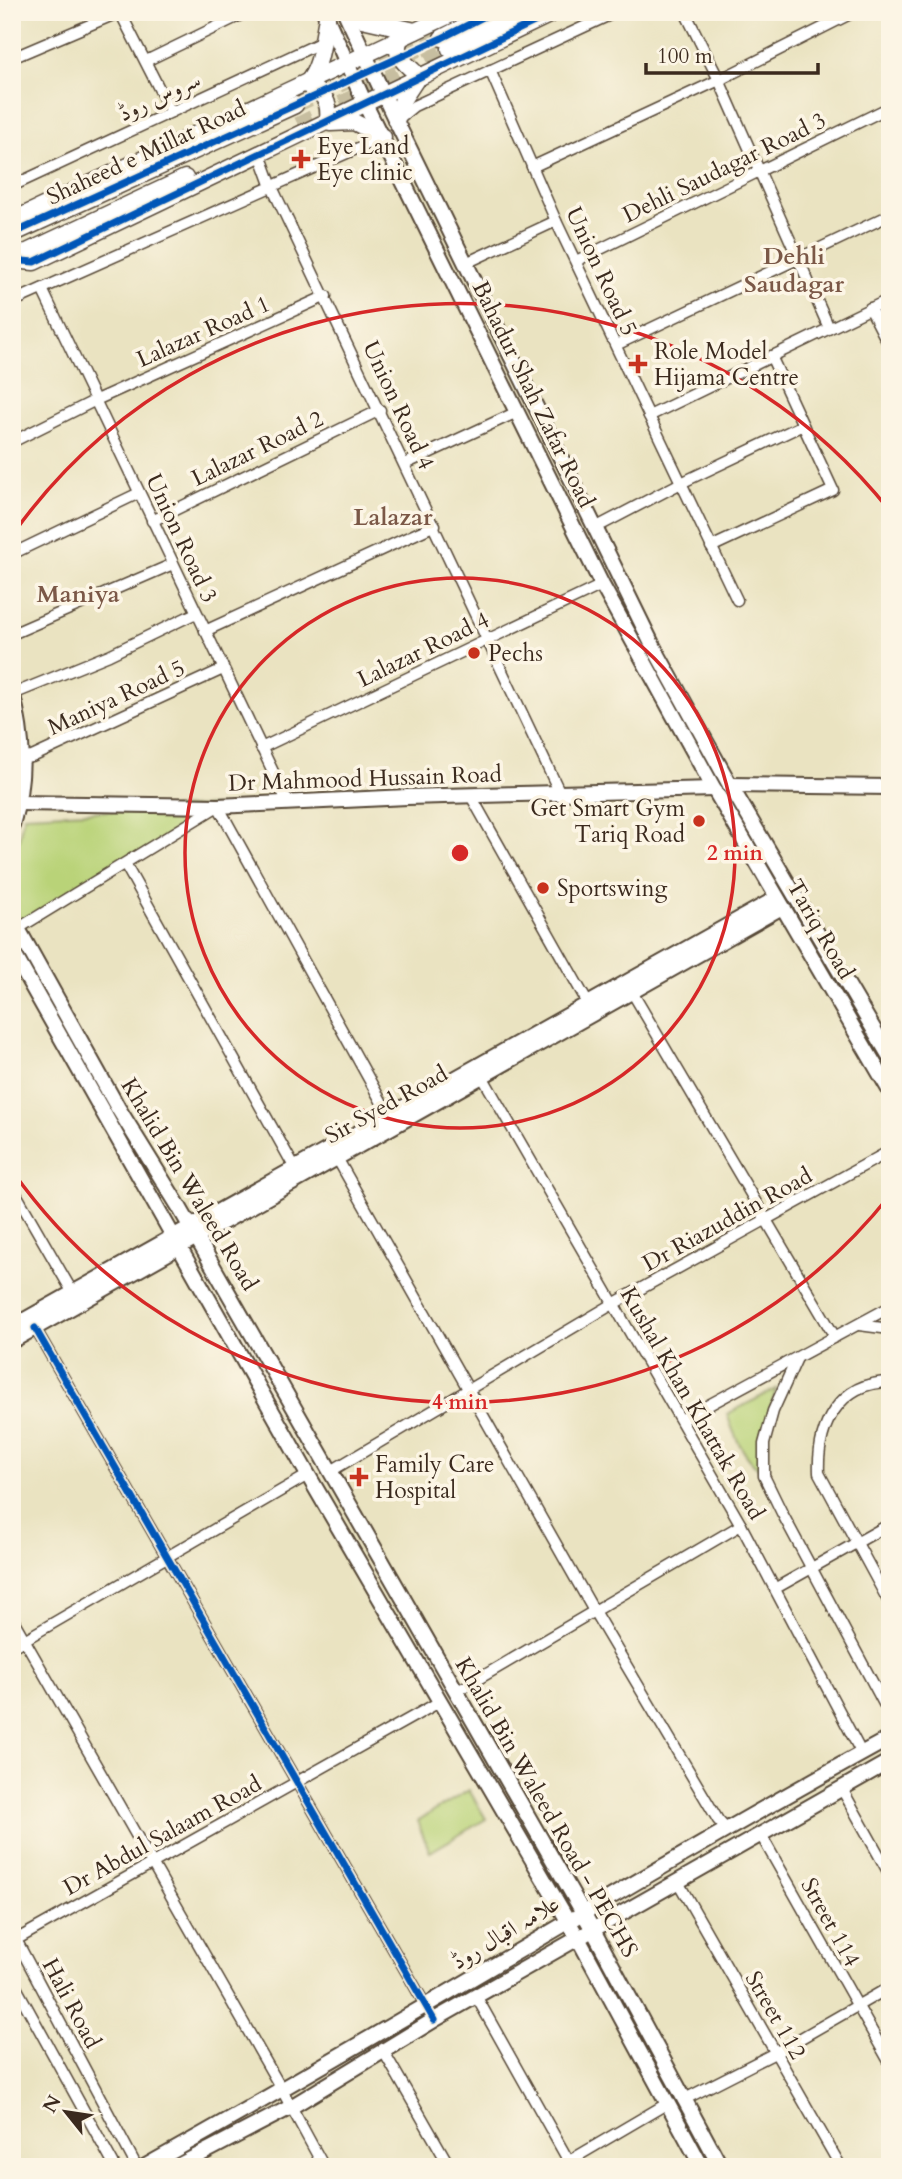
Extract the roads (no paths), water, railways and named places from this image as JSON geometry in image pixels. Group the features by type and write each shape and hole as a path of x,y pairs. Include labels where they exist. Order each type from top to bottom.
{"main road":[{"name":"Bahadur Shah Zafar Road","path":"345,12 357,21 366,57 383,94 652,644 730,785"},
{"path":"12,228 22,216 366,57 456,12"},
{"path":"493,12 446,43 528,12"},
{"path":"12,259 34,262 555,12"},
{"name":"Bahadur Shah Zafar Road","path":"326,15 365,103 602,584 714,789"},
{"path":"306,84 314,75 326,15"},
{"path":"357,21 417,31"},
{"path":"401,38 397,46 398,54 423,76"},
{"path":"396,121 411,84 423,76"},
{"path":"306,84 327,100 329,108 326,122"},
{"name":"Shaheed e Millat Road","path":"12,234 295,105"},
{"path":"326,122 354,122 383,137"},
{"name":"Shaheed e Millat Road","path":"12,259 298,125"},
{"path":"12,825 19,803 24,758 13,693"},
{"path":"730,785 890,787"},
{"name":"Tariq Road","path":"730,785 890,1057"},
{"name":"Tariq Road","path":"714,789 890,1091"},
{"name":"Dr Mahmood Hussain Road","path":"19,803 218,806 714,789"},
{"name":"Sir Syed Road","path":"298,1174 337,1158 392,1120 482,1076 591,1008 632,992 780,902"},
{"name":"Sir Syed Road","path":"12,1327 54,1311 196,1238 298,1174 780,902"},
{"name":"Khalid Bin Waleed Road","path":"14,927 331,1471"},
{"name":"Khalid Bin Waleed Road","path":"12,951 308,1475"},
{"path":"162,1215 173,1212 178,1205"},
{"path":"179,1247 191,1248 196,1238"},
{"name":"Sir Syed Road","path":"12,1341 35,1328 73,1293 179,1247"},
{"name":"Khalid Bin Waleed Road - PECHS","path":"331,1471 593,1930 675,2102 702,2167"},
{"name":"Khalid Bin Waleed Road - PECHS","path":"308,1475 675,2102 720,2167"},
{"name":"علامہ اقبال روڈ","path":"144,2167 425,2007 568,1920 890,1738"},
{"name":"علامہ اقبال روڈ","path":"185,2164 291,2107 434,2020 886,1764"}],"street":[{"path":"12,58 120,12 171,112"},
{"path":"146,61 247,12"},
{"path":"357,21 387,12"},
{"path":"396,121 414,106 616,12"},
{"path":"685,12 719,80 829,328"},
{"path":"532,167 719,80 855,12"},
{"name":"سروس روڈ","path":"12,186 322,42"},
{"name":"Union Road 5","path":"490,70 556,221 737,600"},
{"name":"Dehli Saudagar Road 3","path":"576,261 890,107"},
{"path":"12,302 383,137"},
{"name":"Union Road 4","path":"260,154 272,187 435,525 560,793"},
{"path":"616,345 890,215"},
{"path":"466,263 556,221"},
{"name":"Union Road 3","path":"42,289 288,803"},
{"name":"Lalazar Road 1","path":"12,442 96,400 326,296"},
{"path":"649,416 890,299"},
{"path":"870,308 890,347"},
{"path":"711,547 833,490 771,356"},
{"name":"Lalazar Road 2","path":"152,521 380,410"},
{"path":"405,464 517,412"},
{"path":"595,528 681,483 803,425"},
{"path":"12,554 139,493"},
{"path":"205,631 435,525"},
{"path":"12,634 173,564"},
{"name":"Lalazar Road 4","path":"261,748 602,584"},
{"path":"13,693 109,655 196,613"},
{"name":"Maniya Road 5","path":"24,758 32,757 223,669"},
{"path":"471,796 591,1008"},
{"path":"14,927 125,864 218,806 392,1120"},
{"path":"125,864 298,1174"},
{"path":"632,992 835,1337"},
{"name":"Kushal Khan Khattak Road","path":"482,1076 741,1525 862,1754"},
{"name":"Dr Riazuddin Road","path":"331,1471 612,1304 890,1151"},
{"path":"337,1158 594,1611 718,1820 727,1830"},
{"path":"12,1187 73,1293"},
{"path":"681,1420 890,1307"},
{"path":"859,1324 890,1329"},
{"path":"35,1328 434,2020"},
{"path":"797,1358 772,1411 764,1444 764,1476 890,1715"},
{"path":"890,1382 864,1386 842,1400 831,1416 820,1444 819,1473 890,1604"},
{"path":"12,1647 308,1475"},
{"path":"776,1588 890,1524"},
{"path":"456,1692 741,1525"},
{"path":"12,1618 324,2167"},
{"name":"Dr Abdul Salaam Road","path":"14,1937 152,1864 441,1701"},
{"path":"886,1764 890,1779"},
{"path":"842,1789 890,1875"},
{"name":"Street 114","path":"761,1835 890,2063"},
{"name":"Street 112","path":"678,1882 841,2167"},
{"name":"Hali Road","path":"14,1937 137,2167"},
{"name":"Hali Road","path":"12,1980 115,2167"},
{"path":"559,2167 571,2164 675,2102 775,2053 890,1987"},
{"path":"476,1996 571,2164"},
{"path":"384,2052 450,2167"}],"tunnel":[{"path":"295,105 442,38"},
{"path":"298,125 450,49"}],"place":[{"name":"Eye Land Eye clinic","path":"301,159"},
{"name":"Role Model Hijama Centre","path":"638,364"},
{"name":"Pechs","path":"474,653"},
{"name":"Get Smart Gym Tariq Road","path":"699,821"},
{"name":"Sportswing","path":"543,888"},
{"name":"Family Care Hospital","path":"359,1477"}],"district":[{"name":"Dehli Saudagar","path":"794,270"},
{"name":"Lalazar","path":"393,517"},
{"name":"Maniya","path":"78,594"}]}
